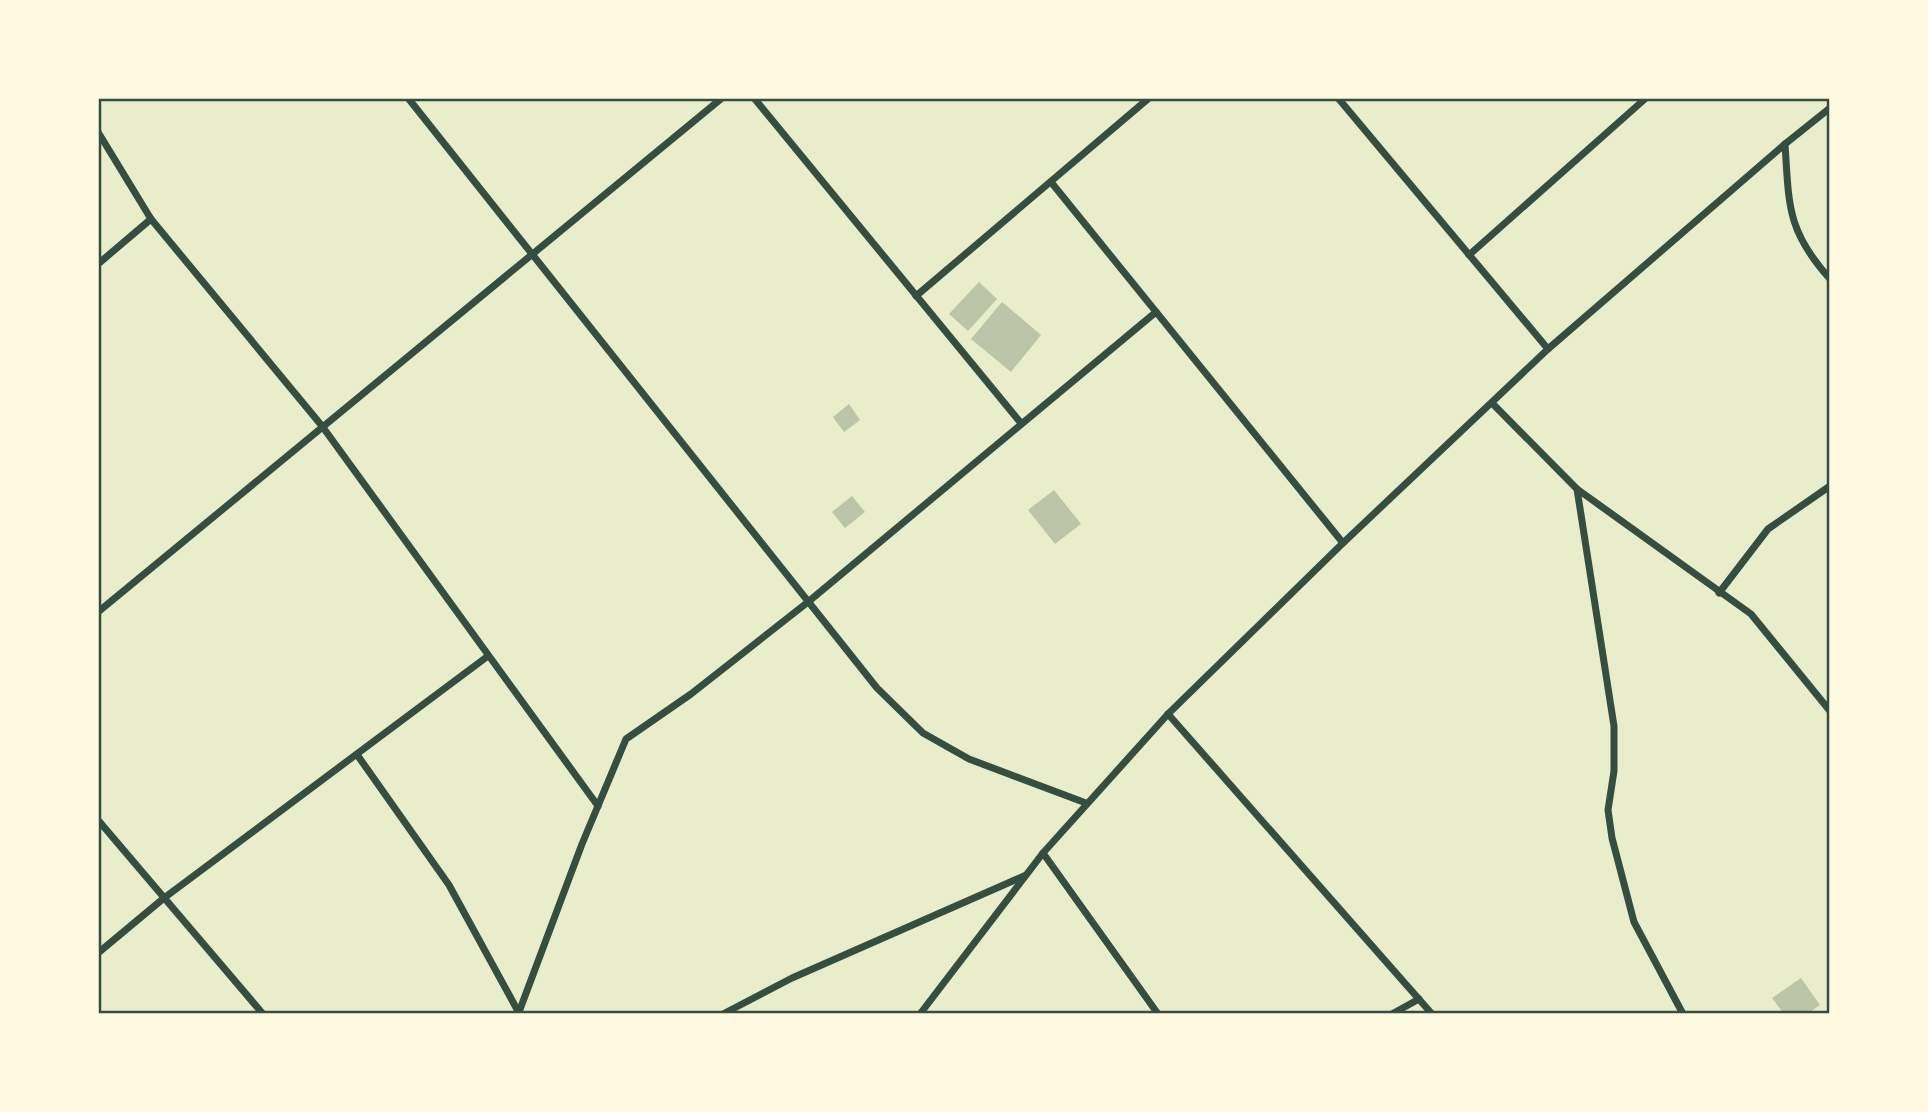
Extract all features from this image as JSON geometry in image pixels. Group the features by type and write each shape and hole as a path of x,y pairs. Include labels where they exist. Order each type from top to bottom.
{"street":[{"path":"408,98 877,688 923,733 969,759 1086,803"},
{"path":"98,612 722,98"},
{"path":"754,98 1020,422"},
{"path":"916,296 1149,98"},
{"path":"1338,98 1548,349"},
{"path":"1469,255 1646,98"},
{"path":"920,1014 1043,853 1168,715 1343,543 1548,349 1830,108"},
{"path":"98,132 151,219 321,426 598,806"},
{"path":"1785,144 1790,212 1798,237 1830,279"},
{"path":"1051,181 1343,543"},
{"path":"98,264 151,219"},
{"path":"519,1013 626,738 691,694 808,601 1020,422 1156,312"},
{"path":"1492,403 1577,489 1718,593 1751,614 1830,711"},
{"path":"1718,593 1768,529 1830,486"},
{"path":"1577,489 1614,726 1614,771 1608,810 1612,838 1634,922 1683,1014"},
{"path":"98,953 164,898 358,756 488,656"},
{"path":"1168,715 1432,1014"},
{"path":"358,756 449,885 519,1013"},
{"path":"98,820 263,1014"},
{"path":"1043,853 1158,1014"},
{"path":"723,1014 792,978 1025,876"},
{"path":"1392,1014 1419,999"}],"building":[{"path":"979,282 997,299 968,331 949,314"},
{"path":"1002,302 1041,335 1011,372 971,339"},
{"path":"849,404 860,420 844,432 833,417"},
{"path":"1054,490 1081,524 1055,544 1028,510"},
{"path":"852,496 865,512 845,528 832,512"},
{"path":"1801,978 1820,1005 1807,1014 1784,1014 1772,998"}]}
